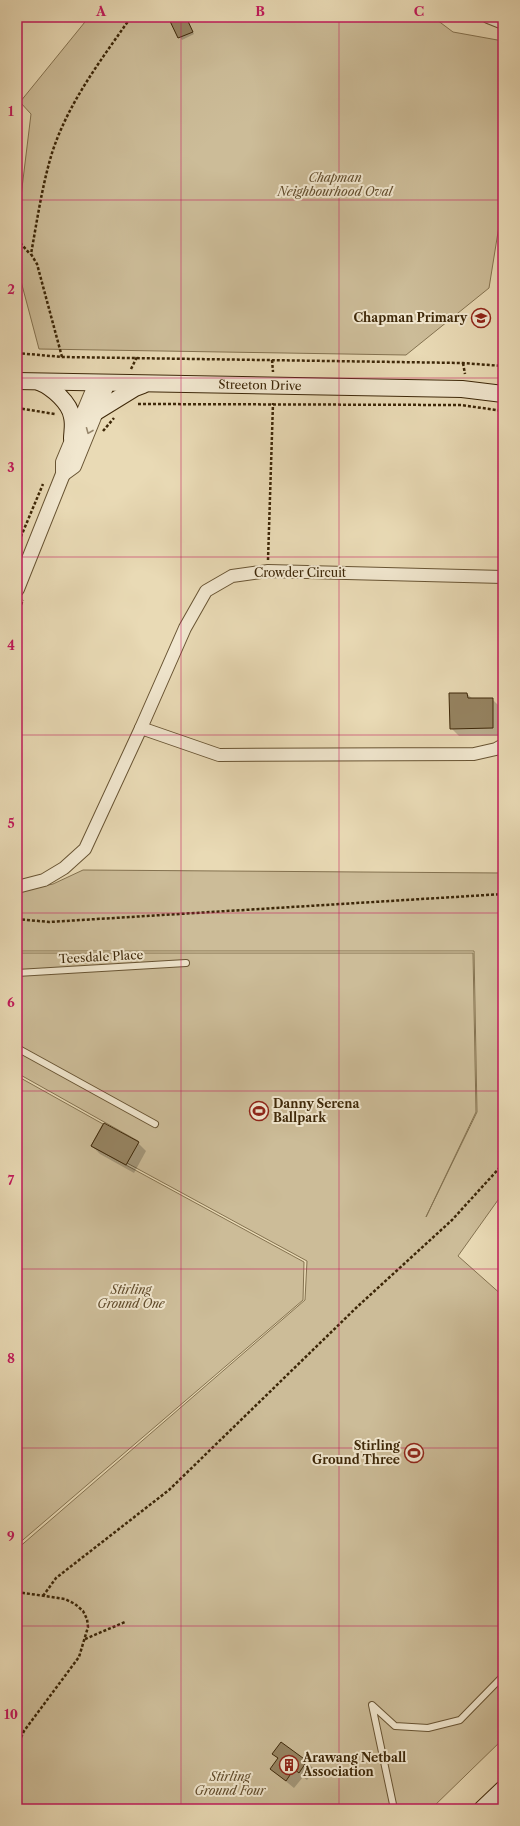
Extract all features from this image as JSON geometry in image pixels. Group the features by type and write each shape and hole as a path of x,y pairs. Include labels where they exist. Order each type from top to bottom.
{"main road":[{"name":"Streeton Drive","path":"17,381 462,390 503,394"},
{"path":"36,382 54,391 69,410 72,416 72,439"},
{"path":"96,412 135,388 146,384"},
{"path":"482,1809 503,1789"}],"street":[{"path":"488,17 503,23"},
{"path":"17,589 64,474 63,462 72,439 103,383 107,385 74,466 64,474"},
{"name":"Crowder Circuit","path":"17,887 44,880 64,868 85,849 185,628 206,591 232,576 268,571 503,577"},
{"path":"141,728 219,755 474,754 496,749 503,745"}],"lane":[{"name":"Teesdale Place","path":"17,973 186,963"},
{"path":"17,1048 155,1124"},
{"path":"394,1809 372,1705 395,1726 428,1728 460,1720 503,1676"}],"path":[{"path":"31,254 52,153 62,129 90,76 131,17"},
{"path":"17,239 38,264 62,357"},
{"path":"17,354 62,357 455,363 503,366"},
{"path":"268,571 273,403"},
{"path":"132,404 273,403 461,405 503,410"},
{"path":"17,408 58,414"},
{"path":"111,422 116,416"},
{"path":"17,546 44,481"},
{"path":"17,919 48,922 503,894"},
{"path":"43,1596 56,1578 168,1490 357,1307 452,1220 503,1164"},
{"path":"17,1592 66,1599 76,1604 83,1611 87,1619 88,1627 79,1657 24,1731 17,1746"},
{"path":"84,1639 125,1622"}],"green space":[{"name":"Chapman Neighbourhood Oval","path":"89,17 433,17 453,32 503,41 503,201 489,288 406,355 39,349 18,270 17,229 31,114 20,102"},
{"name":"Stirling Ground Four","path":"83,870 503,873 503,1193 458,1256 503,1296 503,1739 431,1809 17,1809 17,1549 305,1300 307,1261 127,1163 138,1141 17,1073 17,953 473,953 476,1112 426,1217 477,1112 474,951 17,951 17,892 53,884"},
{"name":"Stirling Ground One","path":"17,1076 103,1124 91,1146 304,1262 303,1300 17,1545"}],"building":[{"path":"168,17 186,17 193,32 178,38"},
{"path":"449,693 467,693 468,698 493,698 493,728 450,729"},
{"path":"104,1123 139,1142 126,1165 91,1146"},
{"name":"Arawang Netball Association","path":"281,1742 307,1761 299,1773 294,1769 286,1781 270,1769 278,1758 272,1754"}],"place":[{"name":"Chapman Primary","path":"481,318"},
{"name":"Danny Serena Ballpark","path":"259,1111"},
{"name":"Stirling Ground Three","path":"414,1453"},
{"name":"Arawang Netball Association","path":"289,1765"}]}
